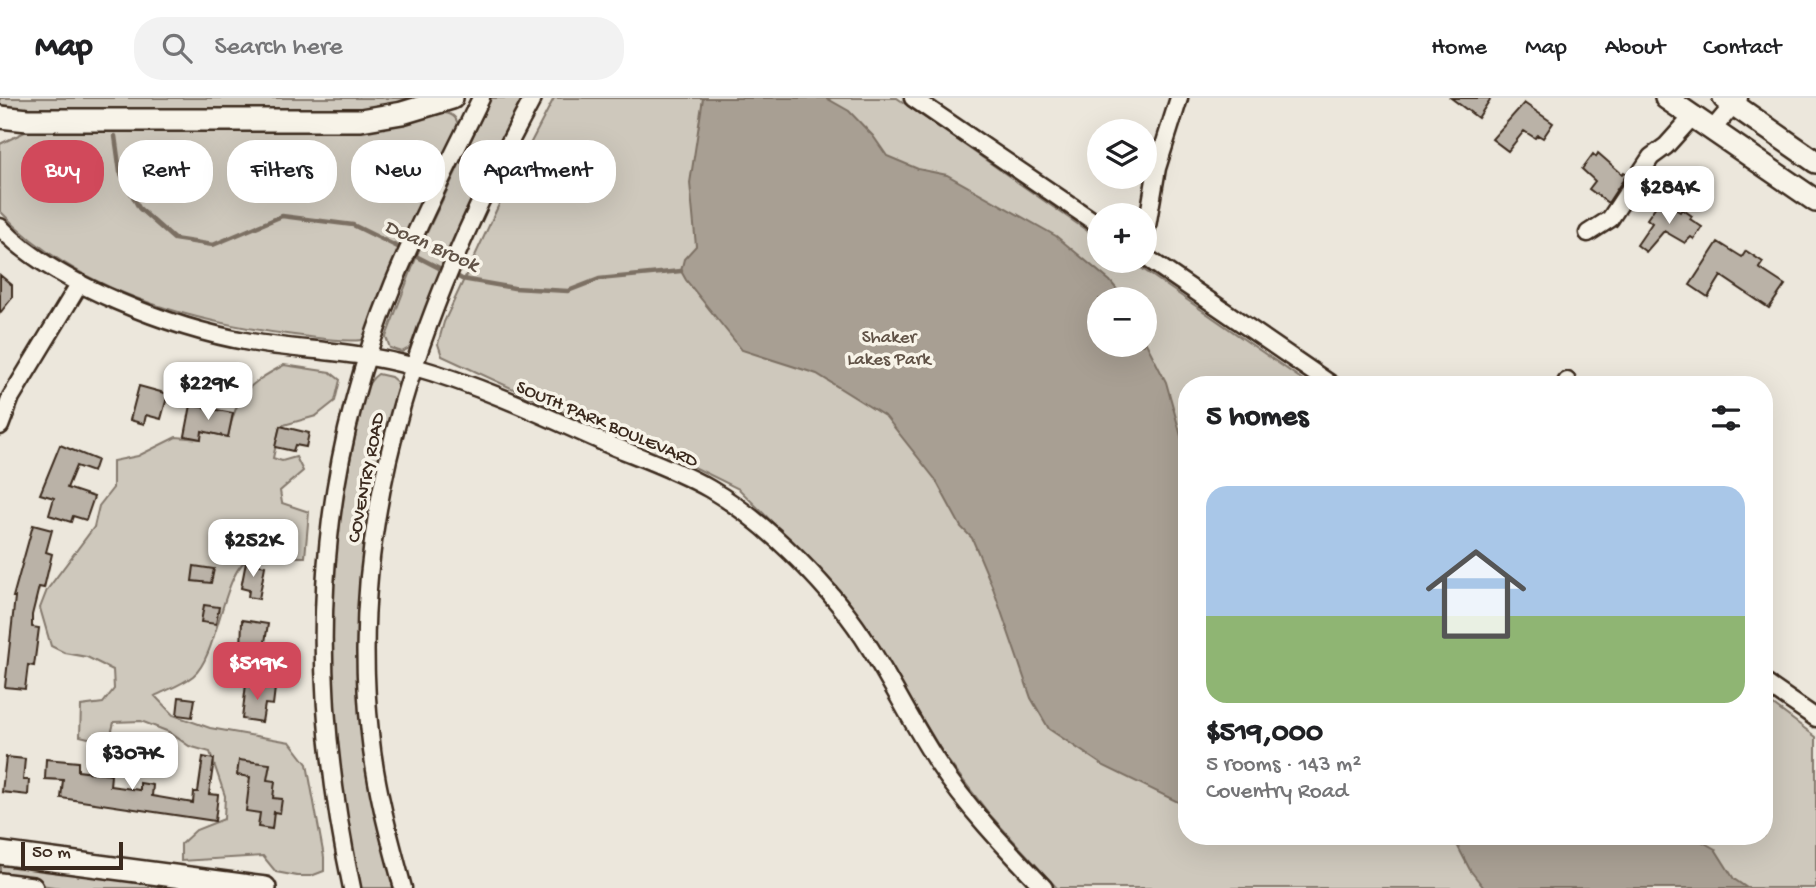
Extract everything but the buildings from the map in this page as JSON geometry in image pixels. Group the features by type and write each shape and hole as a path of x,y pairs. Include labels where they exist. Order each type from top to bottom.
{"main road":[{"path":"0,117 28,120 361,120 402,113 452,98"},
{"path":"1667,98 1816,201"},
{"path":"1732,100 1816,162"},
{"path":"0,853 265,888"},
{"path":"0,884 32,888"}],"street":[{"name":"COVENTRY ROAD","path":"352,888 337,808 328,734 322,628 326,550 335,486 369,356 393,286 481,98"},
{"name":"COVENTRY ROAD","path":"403,888 376,776 369,732 365,618 377,508 386,461 412,366 461,248 533,98"},
{"path":"913,98 1087,217"},
{"path":"1151,203 1157,168 1179,98"},
{"path":"1712,130 1732,100"},
{"path":"1588,233 1610,219 1651,157 1666,146 1693,116"},
{"name":"SOUTH PARK BOULEVARD","path":"0,227 28,251 80,283 127,306 206,332 251,342 369,356 412,366 519,406 710,489 752,518 781,543 840,607 868,645 939,765 986,827 1044,888"},
{"path":"1157,265 1319,376"},
{"path":"0,426 11,397 80,283"},
{"path":"1773,688 1816,718"}],"green space":[{"path":"0,98 432,98 383,111 0,110"},
{"path":"491,98 524,98 522,109 506,140 471,140"},
{"name":"Shaker Lakes Park","path":"554,98 897,98 1087,231 1087,273 1148,273 1297,376 1178,376 1178,845 1773,845 1773,705 1816,737 1816,888 1057,888 990,815 946,758 865,625 836,586 739,489 688,464 676,464 442,356 438,344 444,322 500,203 616,203 616,140 532,140"},
{"path":"444,113 455,118 459,129 445,161 445,140 351,140 351,203 427,203 370,334 363,340 328,339 255,329 175,311 136,298 98,282 63,262 30,238 0,211 0,144 31,129 376,125"},
{"path":"459,165 459,203 475,203 454,244 413,346 402,352 390,348 386,337 421,245 441,203 445,203 445,195"},
{"path":"284,365 330,372 340,380 335,401 316,416 280,426 273,458 282,461 296,457 303,471 280,491 282,503 309,512 305,557 257,557 242,565 227,593 202,665 189,679 155,696 173,715 210,728 290,742 307,764 324,857 324,871 311,876 276,872 263,856 181,861 181,844 196,830 224,819 225,796 210,752 189,746 169,732 141,721 114,722 109,743 80,736 81,706 103,703 114,689 113,670 87,657 65,653 51,646 40,608 47,590 94,527 99,506 113,488 113,461 138,456 176,437 200,439 202,431 228,436 235,410 246,392 261,378"},
{"path":"378,374 391,377 397,382 397,391 380,451 372,501 358,624 359,675 393,888 361,888 344,803 332,712 332,593 341,514 362,402 372,379"},
{"path":"0,860 201,888 61,888 0,879"}],"shaded area":[{"path":"703,98 826,98 849,111 873,136 887,156 918,169 947,175 1056,236 1087,262 1087,273 1100,273 1110,281 1115,287 1087,287 1087,357 1153,357 1166,382 1178,425 1178,802 1104,766 1049,729 1031,698 993,588 972,538 961,527 935,479 886,417 817,374 742,350 681,271 684,259 696,246 690,183"},
{"path":"1457,845 1708,845 1715,849 1734,879 1747,888 1484,888 1470,870"}],"waterway":[{"name":"Doan Brook","path":"115,136 120,172 139,208 174,239 213,245 282,216 353,225 404,250"},
{"name":"Doan Brook","path":"412,254 445,271"},
{"name":"Doan Brook","path":"453,274 462,279 514,288 568,291 599,279 681,271"}]}
